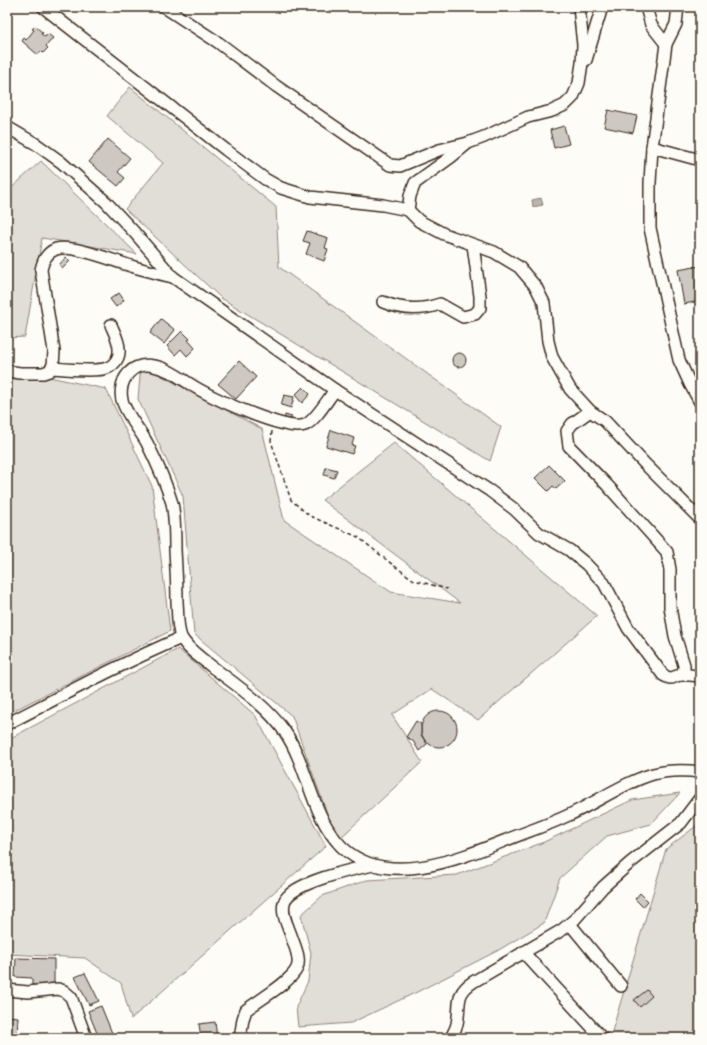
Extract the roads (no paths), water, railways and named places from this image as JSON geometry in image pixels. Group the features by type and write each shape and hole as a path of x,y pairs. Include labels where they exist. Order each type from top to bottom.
{"street":[{"path":"43,7 226,150 265,179 281,188 310,197 383,205 408,210 419,221 444,234 494,252 519,266 536,287 544,303 548,341 552,357 570,389 590,411 605,421 645,464 700,519"},
{"path":"164,7 219,43 276,86 390,165 400,166 439,150 468,143 484,137 528,117 565,106 573,97 579,83 601,15 602,7"},
{"path":"579,7 583,45 579,83"},
{"path":"646,7 650,25 666,44"},
{"path":"678,7 676,24 666,44 652,147 650,228 679,360 700,402"},
{"path":"7,127 36,144 61,162 106,202 173,277 335,390 490,491 514,508 540,533 569,550 586,564 604,583 628,628 664,675 670,679 681,675 700,676"},
{"path":"408,210 410,196 415,183 468,143"},
{"path":"652,147 700,160"},
{"path":"383,302 400,308 426,309 440,304 463,316 476,314 480,308 480,296 473,244"},
{"path":"7,371 20,373 43,373 49,371 51,368 54,359 54,351 41,280 41,270 43,261 48,254 56,249 65,248 79,250 132,267 173,277"},
{"path":"51,368 99,370 107,368 114,363 119,356 119,347 111,325"},
{"path":"335,390 308,424 301,426 272,421 239,409 217,399 162,368 152,365 141,366 132,370 124,380 121,390 122,401 147,444 164,480 172,504 181,638 192,651 248,694 269,713 285,733 297,756 322,819 329,832 345,850 357,858 373,864 391,867 410,868 448,862 567,816 626,785 652,774 672,770 700,772"},
{"path":"590,411 572,424 566,431 569,446 607,485 667,552 670,570 670,607 675,636 684,665 681,675"},
{"path":"7,724 100,675 181,638"},
{"path":"451,1038 457,1025 460,997 465,988 562,930 575,920 603,888 625,867 681,823 700,798"},
{"path":"240,1038 246,1010 293,975 298,966 298,957 283,911 284,902 290,894 307,884 335,874 373,864"},
{"path":"570,924 622,986"},
{"path":"523,952 602,1038"},
{"path":"7,990 28,992 58,989 64,991 71,997 86,1038"}]}
